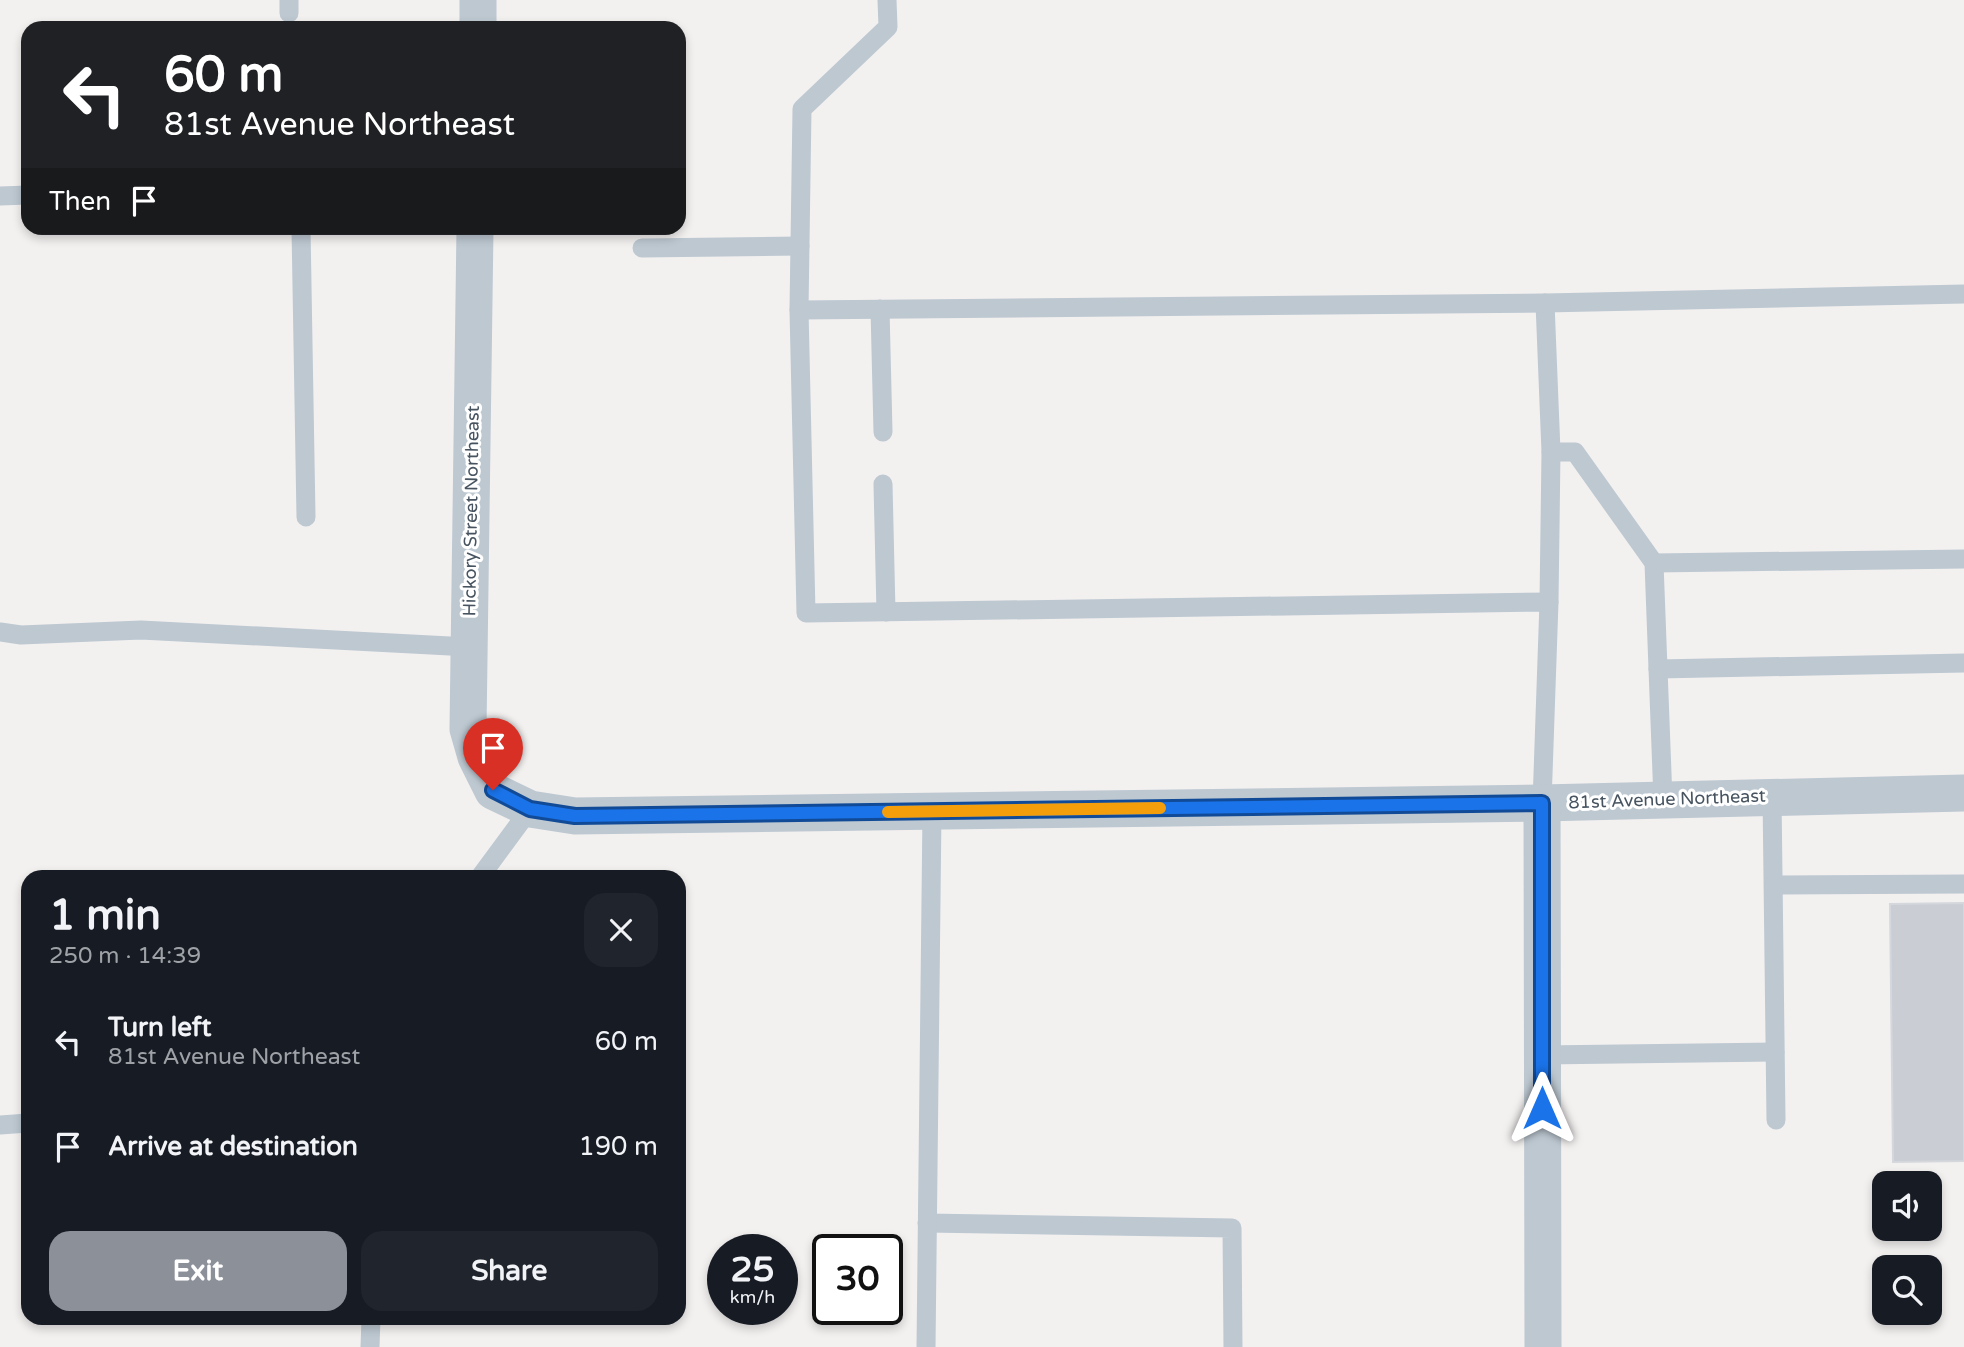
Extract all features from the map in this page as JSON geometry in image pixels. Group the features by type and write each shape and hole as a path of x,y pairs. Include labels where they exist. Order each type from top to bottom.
{"street":[{"path":"478,0 478,21"},
{"name":"Hickory Street Northeast","path":"475,235 468,729 476,757 493,790"},
{"name":"81st Avenue Northeast","path":"493,790 530,809 575,816 1542,803 1964,793"},
{"path":"1542,803 1542,1347"}],"lane":[{"path":"887,0 888,27 802,109 799,310 806,613 1549,602"},
{"path":"0,196 21,195"},
{"path":"301,235 306,517"},
{"path":"642,248 800,246"},
{"path":"799,310 1545,303 1964,294"},
{"path":"1542,803 1551,452 1545,303"},
{"path":"880,309 883,432"},
{"path":"1551,452 1575,452 1654,563 1663,800"},
{"path":"883,484 886,612"},
{"path":"1654,563 1964,559"},
{"path":"0,632 20,635 141,630 469,648"},
{"path":"1658,669 1964,663"},
{"path":"1772,796 1776,1120"},
{"path":"485,870 530,809"},
{"path":"926,1347 932,811"},
{"path":"1774,885 1964,884"},
{"path":"1542,1055 1775,1052"},
{"path":"0,1125 21,1124"},
{"path":"927,1223 1232,1228 1233,1347"},
{"path":"370,1347 371,1325"}],"building":[{"path":"1964,903 1964,1161 1893,1162 1890,904"}],"slow traffic":[{"path":"888,812 1160,808"}],"route":[{"path":"493,790 530,809 575,816 1542,803 1542,1108"}]}
